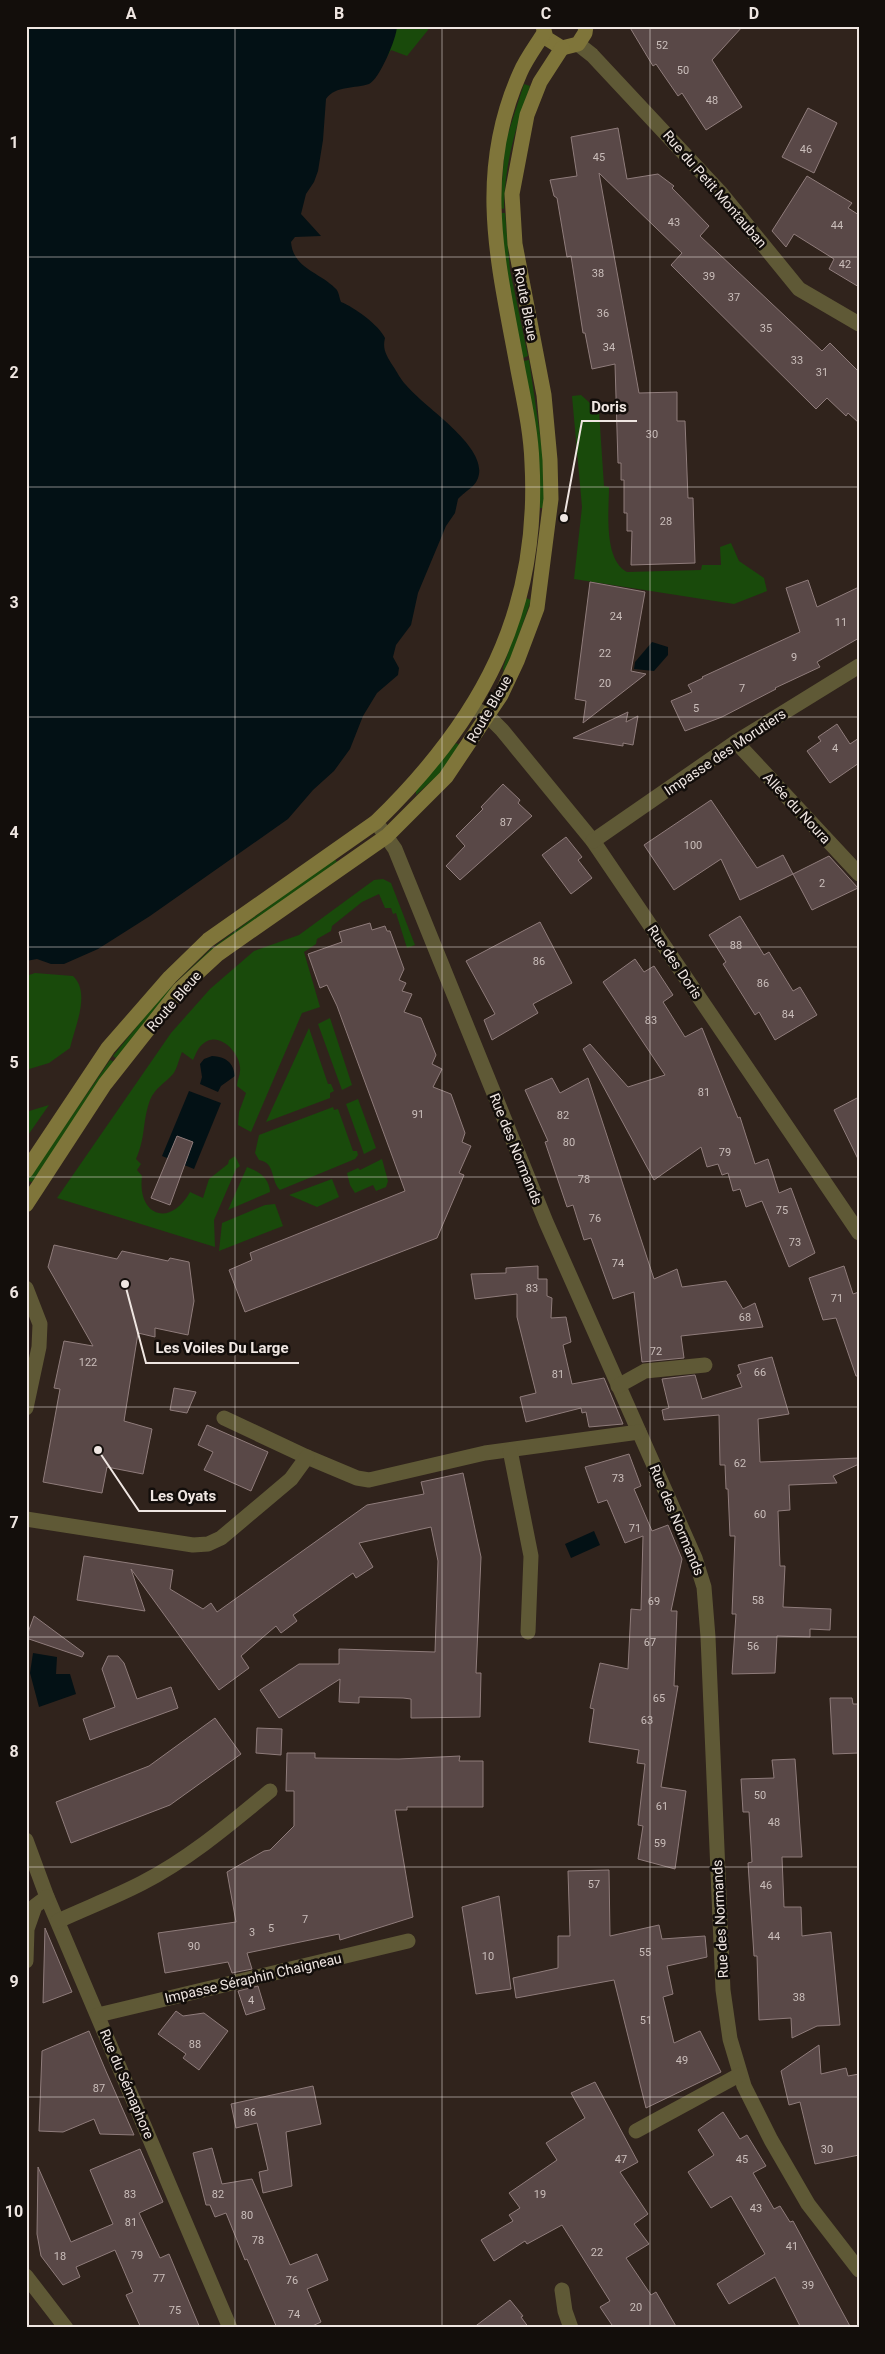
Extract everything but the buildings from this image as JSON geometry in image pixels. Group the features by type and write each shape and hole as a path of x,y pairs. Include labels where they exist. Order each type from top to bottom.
{"street":[{"path":"544,30 551,43 562,48 578,44 585,33 586,26"},
{"name":"Route Bleue","path":"26,1171 108,1048 170,977 208,940 376,822 412,786 472,707 502,653 517,609 531,544 532,462 524,399 499,267 492,190 498,144 508,108 520,72 544,30"},
{"name":"Rue du Petit Montauban","path":"578,44 592,54 720,192 799,289 859,324"},
{"name":"Route Bleue","path":"26,1205 106,1084 180,990 218,954 387,836 446,777 488,716 517,660 537,608 548,537 551,499 550,460 544,402 515,244 512,194 527,115 540,82 562,48"},
{"name":"Impasse des Morutiers","path":"593,841 736,742 859,666"},
{"name":"Rue des Doris","path":"472,707 488,716 502,730 593,841 859,1233"},
{"name":"Allée du Noura","path":"736,742 859,874"},
{"name":"Rue des Normands","path":"376,822 395,849 546,1222 695,1558 704,1587 724,1998 730,2039 739,2076 771,2140 808,2204 859,2270"},
{"path":"26,1288 40,1324 39,1347 26,1408"},
{"path":"618,1386 645,1371 705,1365"},
{"path":"224,1418 307,1457 357,1478 369,1480 485,1453 639,1432"},
{"path":"510,1450 531,1556 528,1632"},
{"path":"26,1519 193,1545 208,1544 221,1538 291,1479 307,1457"},
{"path":"58,1921 143,1883 214,1836 270,1791"},
{"name":"Rue du Sémaphore","path":"26,1840 47,1897 230,2328"},
{"path":"26,1961 27,1929 35,1906 47,1897"},
{"name":"Impasse Séraphin Chaigneau","path":"98,2015 408,1941"},
{"path":"636,2131 739,2076"},
{"path":"26,2276 66,2328"},
{"path":"562,2290 565,2311 571,2328"}],"green space":[{"path":"370,26 429,26 428,30 407,56 391,50 384,62"},
{"path":"524,84 530,86 512,146 506,176 504,209 500,208 505,143"},
{"path":"499,213 505,213 510,270 528,356 523,358 505,270"},
{"path":"529,360 544,462 544,508 540,508 539,461 523,361"},
{"path":"581,395 599,411 604,486 609,487 609,534 614,557 619,566 627,572 701,570 702,565 721,565 720,547 731,543 739,561 764,578 767,591 734,604 574,579 582,507 572,396"},
{"path":"526,598 531,600 507,670 504,672 503,668"},
{"path":"456,743 461,746 438,775 416,795 416,791"},
{"path":"334,858 337,862 217,948 215,946"},
{"path":"383,879 391,883 415,945 407,948 396,913 393,914 391,908 385,908 379,894 362,902 332,926 331,931 317,939 316,944 304,952 320,1007 302,1013 251,1132 238,1125 239,1112 246,1093 237,1086 240,1070 239,1061 232,1050 222,1041 210,1040 204,1043 193,1060 182,1052 174,1072 157,1089 150,1100 136,1159 141,1164 137,1170 142,1176 142,1190 150,1208 157,1212 165,1213 173,1210 182,1203 190,1192 203,1198 209,1179 228,1164 229,1160 235,1156 240,1166 236,1169 214,1220 215,1247 57,1198 171,1033 210,989 254,951 299,935 374,880"},
{"path":"213,947 216,951 117,1059 113,1056 159,999"},
{"path":"35,973 73,976 81,991 81,1000 78,1020 70,1048 49,1063 26,1070 26,976"},
{"path":"330,1018 352,1085 342,1090 318,1024"},
{"path":"309,1028 328,1084 331,1084 334,1091 330,1093 330,1098 266,1122"},
{"path":"110,1060 115,1062 32,1182 27,1181"},
{"path":"358,1099 376,1148 364,1154 346,1104"},
{"path":"49,1105 26,1138 26,1112"},
{"path":"333,1107 334,1110 338,1109 353,1151 357,1151 358,1155 355,1159 280,1190 268,1165 259,1160 255,1153 259,1135"},
{"path":"382,1159 388,1181 386,1187 376,1191 373,1185 355,1193 350,1185 347,1173 358,1168 360,1170"},
{"path":"247,1167 266,1179 270,1192 228,1210"},
{"path":"332,1179 339,1197 317,1207 289,1195"},
{"path":"275,1204 283,1226 219,1251 222,1223 265,1205"}],"shaded area":[{"path":"26,26 397,26 387,58 373,81 364,86 340,89 326,99 323,140 318,171 314,182 306,194 301,214 321,236 295,237 291,242 296,258 302,264 329,282 338,292 341,302 366,317 382,333 385,338 384,346 386,353 404,383 463,438 478,462 479,474 474,485 458,499 455,513 446,526 418,593 411,625 396,645 393,657 399,668 398,675 377,693 363,716 350,749 334,771 313,790 288,819 150,916 98,949 64,964 51,964 37,959 26,961"},
{"path":"652,642 668,647 668,655 654,671 634,669 635,662"},
{"path":"212,1056 228,1061 233,1067 235,1076 221,1086 218,1092 200,1084 202,1077 200,1064 204,1059"},
{"path":"189,1091 221,1103 194,1169 162,1156"},
{"path":"594,1531 600,1545 571,1558 565,1544"},
{"path":"33,1653 57,1657 56,1674 70,1674 76,1694 39,1707 30,1673"}],"place":[{"name":"Doris","path":"564,518"},
{"name":"Les Voiles Du Large","path":"125,1284"},
{"name":"Les Oyats","path":"98,1450"}]}
